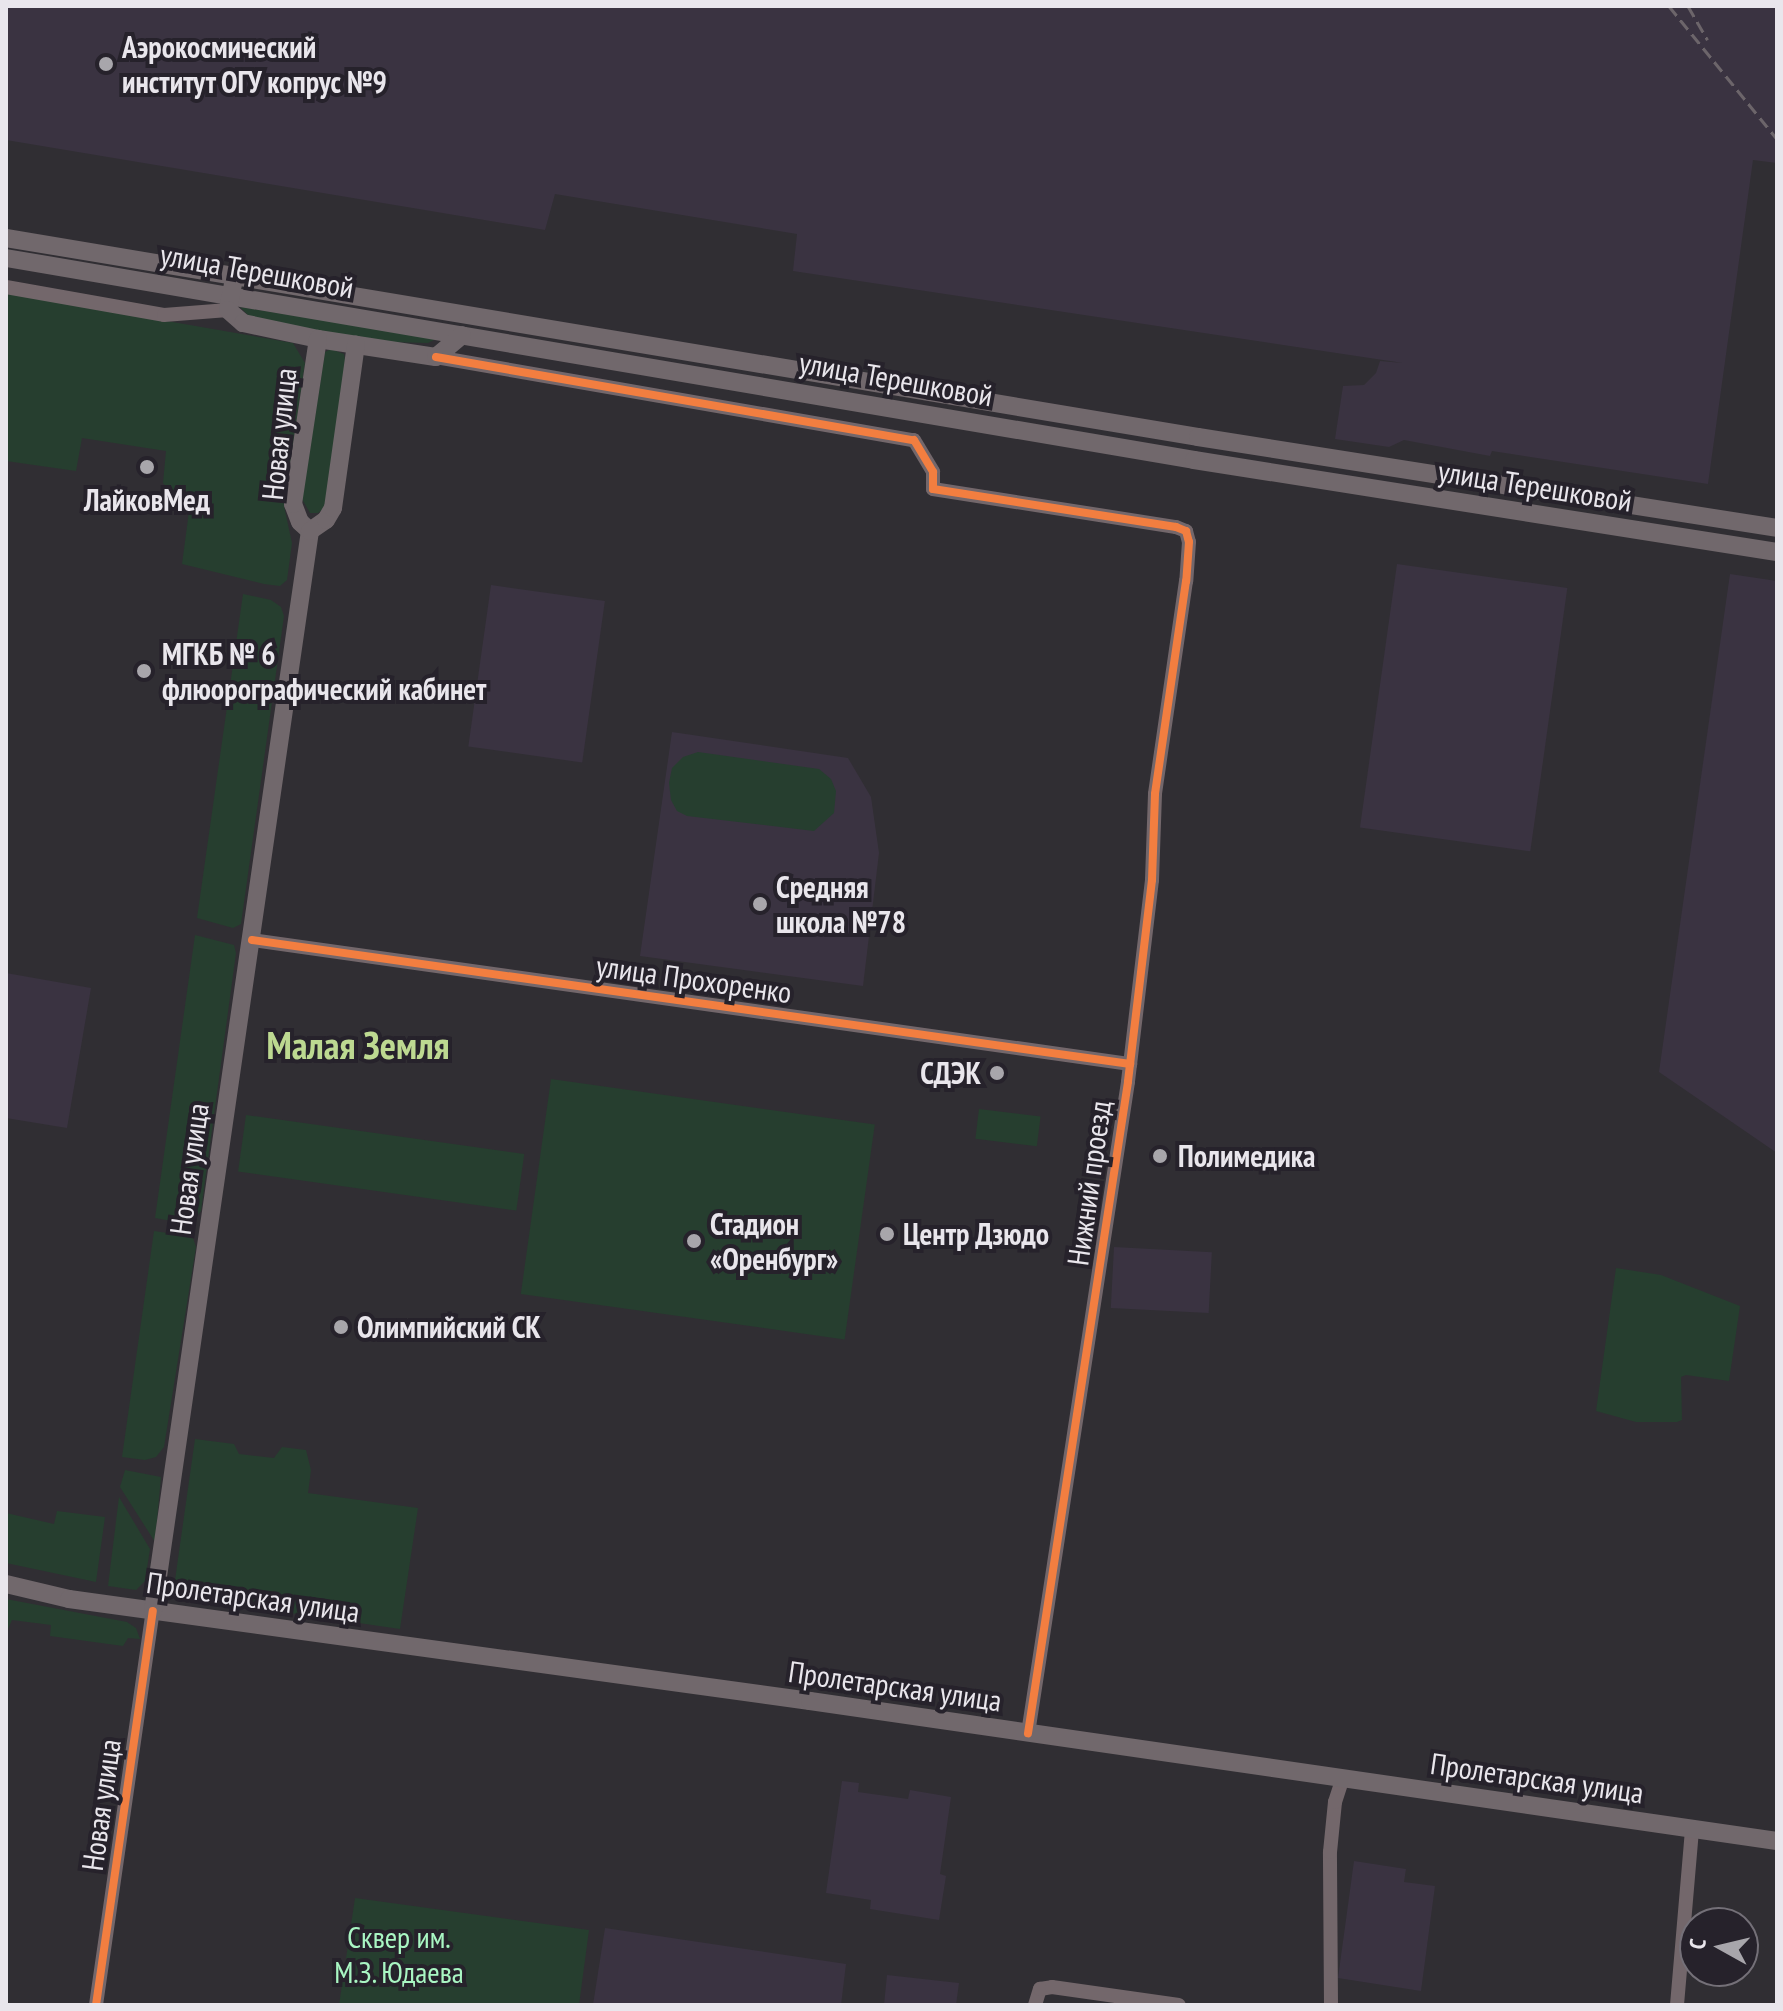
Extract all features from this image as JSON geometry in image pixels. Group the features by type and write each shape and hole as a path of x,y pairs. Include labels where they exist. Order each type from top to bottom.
{"main road":[{"name":"улица Терешковой","path":"6,238 231,294 462,335 666,359 806,392 1333,483 1777,552"},
{"name":"улица Терешковой","path":"6,258 1337,458 1777,528"},
{"path":"231,294 243,323 318,339 436,357 462,335"},
{"name":"Новая улица","path":"310,531 300,522 293,504 318,339"},
{"name":"Новая улица","path":"153,1611 310,531 326,520 333,508 356,345"},
{"name":"Пролетарская улица","path":"6,1584 69,1599 1343,1777 1777,1841"}],"street":[{"path":"6,287 164,315 231,294"},
{"path":"436,357 801,421 806,392"},
{"name":"Нижний проезд","path":"801,421 914,440 933,472 933,489 1176,527 1186,531 1189,542 1155,794 1152,880 1130,1064 1028,1733"},
{"name":"улица Прохоренко","path":"252,940 1130,1064"},
{"name":"Новая улица","path":"96,2005 153,1611"},
{"path":"1331,2005 1330,1852 1335,1802 1343,1777"},
{"path":"1677,2005 1692,1829"},
{"path":"1035,2005 1040,1989 1052,1987 1179,2005"}],"shaded area":[{"path":"6,6 1777,6 1777,163 1753,160 1708,484 1492,451 1490,456 1404,440 1389,447 1335,439 1343,386 1364,385 1376,373 1380,361 1403,363 793,271 797,234 555,194 545,230 6,140"},
{"path":"1397,564 1567,588 1530,851 1360,827"},
{"path":"1730,574 1777,581 1777,1153 1659,1072"},
{"path":"491,585 605,601 582,762 468,746"},
{"name":"Средняя школа №78","path":"672,732 848,758 871,797 879,853 863,986 640,956"},
{"path":"6,973 91,988 67,1128 6,1118"},
{"path":"1114,1247 1212,1252 1209,1313 1111,1308"},
{"path":"842,1781 859,1783 858,1792 908,1799 910,1790 951,1797 940,1874 946,1876 939,1920 870,1909 871,1900 826,1893"},
{"path":"1354,1861 1406,1869 1404,1882 1435,1886 1421,1991 1338,1978"},
{"path":"605,1928 846,1964 841,2005 593,2005"},
{"path":"887,1975 959,1983 956,2005 884,2005"}],"green space":[{"path":"6,293 293,343 305,363 284,506 292,543 287,580 280,586 264,584 182,564 190,504 179,503 163,483 166,451 82,438 76,471 6,461"},
{"path":"240,307 438,338 428,343 354,341 249,316"},
{"path":"331,349 344,354 346,366 326,507 318,513 310,513 302,499 325,352"},
{"path":"243,594 271,600 281,607 284,616 241,924 233,928 197,918"},
{"path":"698,752 819,769 831,779 836,791 834,813 814,831 687,816 677,811 671,800 669,783 672,768 683,757"},
{"path":"195,935 234,945 236,953 201,1211 193,1221 183,1223 155,1218"},
{"name":"Стадион «Оренбург»","path":"551,1079 875,1125 845,1339 521,1294"},
{"path":"979,1109 1041,1117 1037,1146 975,1139"},
{"path":"246,1115 524,1154 516,1211 238,1171"},
{"path":"154,1231 188,1236 193,1238 196,1247 164,1447 156,1457 145,1460 122,1457"},
{"path":"1616,1268 1661,1275 1740,1306 1729,1381 1686,1375 1681,1377 1682,1420 1636,1422 1596,1411"},
{"path":"195,1439 234,1444 239,1454 274,1458 282,1447 306,1450 311,1470 308,1493 418,1508 400,1629 180,1597 174,1587"},
{"path":"125,1470 161,1477 155,1542 120,1487"},
{"path":"119,1497 150,1549 145,1581 136,1590 108,1586"},
{"path":"57,1511 105,1517 96,1582 6,1563 6,1513 54,1524"},
{"path":"6,1599 127,1622 136,1628 140,1639 128,1638 123,1646 50,1636 51,1625 12,1620 8,1629"},
{"name":"Сквер им. М.З. Юдаева","path":"355,1898 589,1930 579,2005 339,2005"}],"railway":[{"path":"1669,6 1777,139"},
{"path":"1688,6 1708,40"}],"cycle path":[{"path":"436,357 914,440 933,472 933,489 1186,531 1189,542 1186,581 1155,794 1152,880 1128,1082 1028,1733"},
{"path":"252,940 1130,1064"},
{"path":"96,2005 153,1611"}],"place":[{"name":"Аэрокосмический институт ОГУ копрус №9","path":"106,64"},
{"name":"ЛайковМед","path":"147,467"},
{"name":"МГКБ № 6 флюорографический кабинет","path":"144,671"},
{"name":"Средняя школа №78","path":"760,904"},
{"name":"СДЭК","path":"997,1073"},
{"name":"Полимедика","path":"1160,1156"},
{"name":"Центр Дзюдо","path":"887,1234"},
{"name":"Стадион «Оренбург»","path":"694,1241"},
{"name":"Олимпийский СК","path":"341,1327"}],"district":[{"name":"Малая Земля","path":"358,1045"}]}
